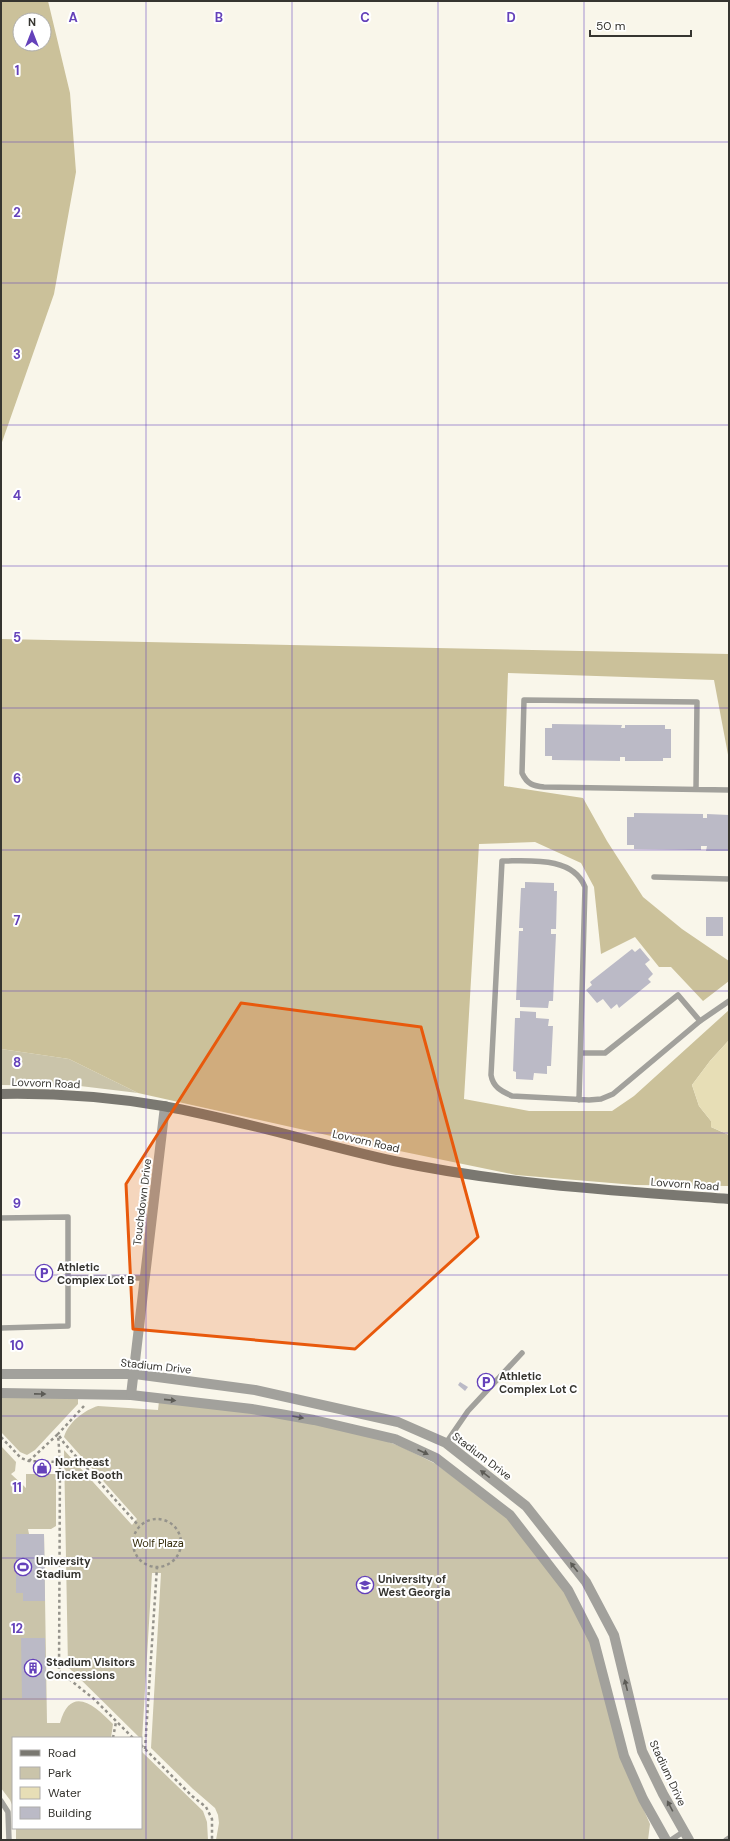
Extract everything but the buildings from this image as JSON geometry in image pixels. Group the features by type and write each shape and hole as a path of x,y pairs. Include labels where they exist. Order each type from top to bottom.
{"street":[{"name":"Lovvorn Road","path":"1,1094 81,1095 165,1106 395,1161 471,1174 608,1191 729,1199"},
{"name":"Touchdown Drive","path":"131,1396 135,1374 165,1106"},
{"name":"Stadium Drive","path":"1,1374 135,1374 270,1393 398,1422 446,1443 526,1506 586,1582 614,1635 642,1751 686,1836"},
{"path":"1,1393 131,1396 252,1409 314,1420 394,1439 436,1458 510,1515 568,1590 594,1640 624,1756 643,1799 666,1840"}],"lane":[{"path":"696,789 697,702 524,700 522,773 530,784 544,787 729,790"},
{"path":"579,1100 585,887 582,878 568,868 548,862 502,860 491,1075 492,1082 497,1088 512,1096 579,1100 601,1099 613,1094 700,1021 729,1001"},
{"path":"654,877 729,878"},
{"path":"581,1053 605,1053 678,995 700,1021"},
{"path":"1,1218 68,1217 68,1326 1,1328"},
{"path":"68,1278 145,1278"},
{"path":"446,1443 468,1411 522,1353"},
{"path":"1,1801 8,1812 9,1840"},
{"path":"671,1840 686,1836"}],"path":[{"path":"29,1461 58,1434 87,1402"},
{"path":"58,1434 60,1462 59,1671 94,1699 133,1737"},
{"path":"58,1434 64,1443 139,1526"},
{"path":"1,1436 20,1458 29,1461 60,1462"},
{"path":"162,1518 176,1526 180,1533 181,1545 178,1557 165,1566 157,1567 142,1562 133,1549 135,1533 139,1526 146,1521 162,1518"},
{"path":"145,1750 157,1567"},
{"path":"113,1737 116,1721"},
{"path":"142,1746 192,1796 206,1807 212,1819 212,1840"}],"highlighted area":[{"path":"241,1003 421,1027 478,1237 355,1349 133,1329 126,1184"}],"green space":[{"path":"1,1049 69,1059 138,1093 80,1086 1,1085"},
{"path":"1,1396 78,1397 78,1404 35,1450 27,1455 20,1452 1,1432"},
{"name":"Wolf Plaza","path":"159,1401 277,1416 375,1437 402,1447 436,1464 509,1519 557,1577 593,1648 629,1776 650,1824 648,1840 216,1840 219,1823 215,1808 151,1748 161,1573 152,1573 142,1740 142,1737 139,1737 68,1667 64,1450 132,1525 137,1519 64,1437 69,1427 77,1418 98,1406 158,1410"},
{"name":"University Stadium","path":"1,1446 16,1462 15,1471 11,1474 26,1488 26,1474 56,1474 56,1526 51,1529 28,1529 29,1534 44,1534 47,1723 60,1723 70,1704 77,1701 91,1705 113,1724 111,1737 12,1737 12,1805 1,1788"},
{"path":"142,1752 203,1811 207,1822 208,1840 16,1840 16,1829 142,1829"}],"shaded area":[{"path":"1,1 48,1 51,12 12,12 12,52 52,52 52,18 70,93 76,172 54,294 1,445"},
{"path":"1,639 729,654 729,760 714,680 508,673 504,786 583,798 607,841 643,897 682,929 729,961 729,981 703,1001 671,967 659,967 635,937 601,954 594,887 581,863 535,842 479,844 464,1099 529,1111 612,1111 634,1096 729,1010 729,1040 710,1061 692,1085 699,1106 711,1121 711,1127 729,1135 729,1186 635,1185 516,1175 385,1148 138,1093 69,1059 1,1049"}],"water":[{"path":"729,1040 729,1135 711,1127 711,1121 699,1106 692,1085 710,1061"}],"place":[{"name":"Athletic Complex Lot B","path":"44,1273"},
{"name":"Athletic Complex Lot C","path":"486,1382"},
{"name":"Northeast Ticket Booth","path":"42,1468"},
{"name":"University Stadium","path":"23,1567"},
{"name":"University of West Georgia","path":"365,1585"},
{"name":"Stadium Visitors Concessions","path":"33,1668"}]}
